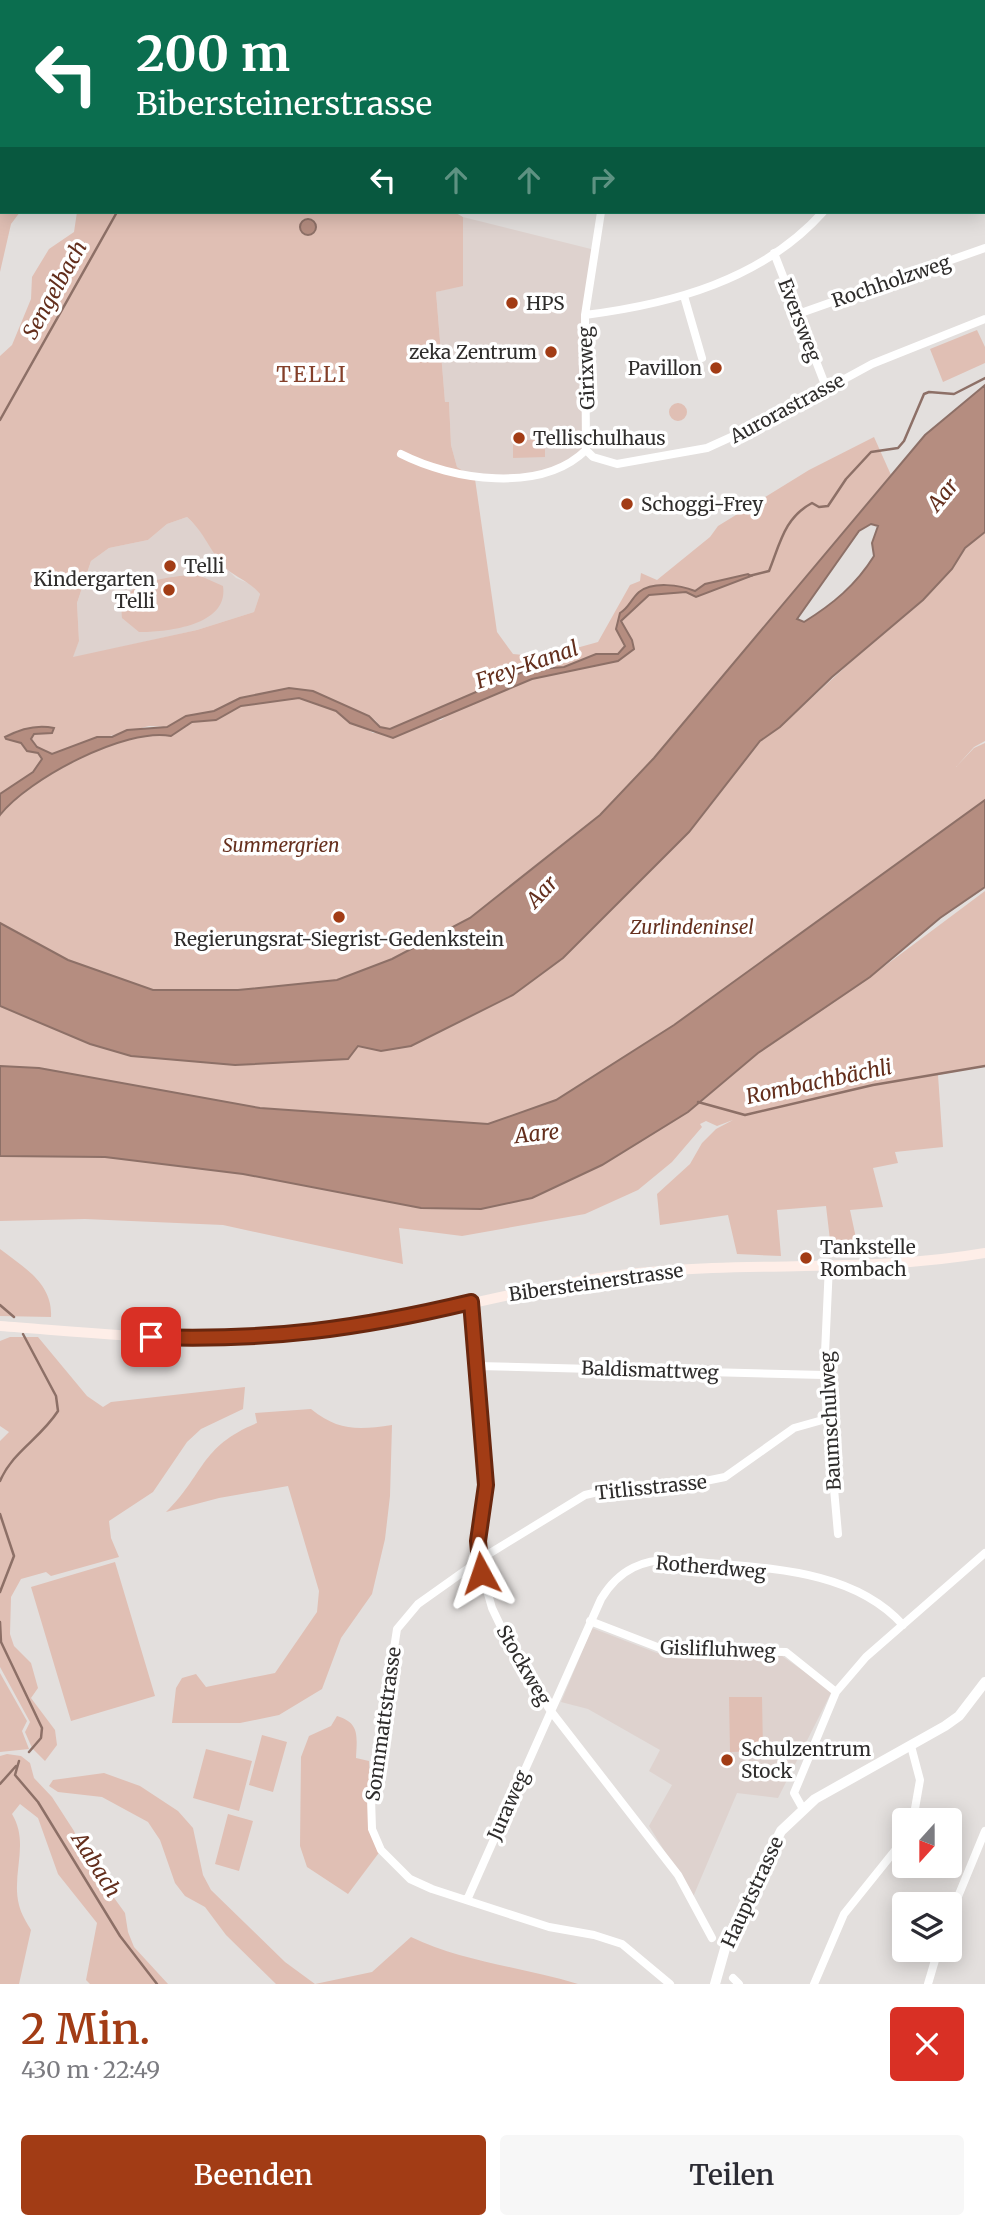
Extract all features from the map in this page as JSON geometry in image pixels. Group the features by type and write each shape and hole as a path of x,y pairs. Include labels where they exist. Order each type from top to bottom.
{"main road":[{"name":"Bibersteinerstrasse","path":"0,1326 151,1337 253,1338 360,1326 571,1282 633,1273 698,1268 923,1263 985,1254"}],"street":[{"name":"Girixweg","path":"586,450 585,315 601,214"},
{"path":"585,315 641,308 723,282 774,253 821,214"},
{"name":"Rochholzweg","path":"798,314 985,248"},
{"name":"Eversweg","path":"774,253 826,387"},
{"path":"684,296 702,358"},
{"name":"Aurorastrasse","path":"586,450 593,457 617,464 707,448 773,418 872,363 985,319"},
{"path":"401,454 426,467 475,479 548,472 574,462 586,450"},
{"name":"Baumschulweg","path":"829,1265 824,1375 838,1534"},
{"name":"Stockweg","path":"471,1302 486,1485 479,1562 504,1636 550,1710 678,1875 712,1938"},
{"name":"Baldismattweg","path":"477,1366 824,1375"},
{"name":"Titlisstrasse","path":"479,1562 585,1494 620,1486 677,1487 725,1477 794,1429 826,1419"},
{"path":"803,1809 794,1793 836,1692 866,1657 985,1553"},
{"name":"Rotherdweg","path":"550,1710 601,1599 617,1577 642,1562 659,1559 828,1578 865,1595 903,1625"},
{"name":"Sonnmattstrasse","path":"479,1562 418,1604 397,1629 371,1798 372,1829 381,1850 397,1869 432,1889 549,1927 608,1939 633,1951 670,1984"},
{"name":"Gislifluhweg","path":"590,1622 665,1650 786,1652 836,1692"},
{"name":"Hauptstrasse","path":"715,1984 728,1938 763,1861 780,1831 803,1809 959,1716 985,1682"},
{"name":"Juraweg","path":"467,1900 550,1710"},
{"path":"911,1746 920,1780 915,1808"},
{"path":"960,1892 985,1831"},
{"path":"814,1984 844,1914 863,1886 892,1853"},
{"path":"928,1984 934,1962"}],"shaded area":[{"name":"HPS","path":"463,217 595,250 585,315 586,450 548,472 475,479 457,467 451,445 449,402 445,402 436,292 463,285"},
{"name":"Kindergarten Telli","path":"187,517 207,537 220,562 236,578 253,585 260,594 254,612 197,630 72,658 79,641 77,603 91,561 109,548 148,540 167,524"},
{"name":"Schulzentrum Stock","path":"592,1628 657,1653 782,1656 832,1691 778,1798 737,1793 693,1897 649,1826 672,1785 649,1771 660,1750 588,1709 561,1702"}],"green space":[{"path":"0,214 18,214 11,224 0,272"},
{"name":"Summergrien","path":"77,214 458,214 463,217 463,286 436,292 445,402 449,402 451,445 457,467 475,479 497,632 513,654 544,657 598,642 630,585 640,581 641,573 657,580 710,537 718,526 809,470 874,437 891,475 654,758 600,815 470,918 392,959 337,980 238,990 153,990 68,960 0,923 0,815 14,801 55,772 105,748 130,739 153,735 172,736 192,722 216,720 241,706 299,698 336,711 373,733 407,732 423,722 441,720 454,711 532,679 618,661 632,640 621,621 637,603 636,595 616,629 625,646 618,654 596,654 564,667 527,670 390,729 381,727 375,720 313,691 289,688 240,698 214,711 186,716 167,727 149,726 52,754 37,747 31,739 33,734 52,733 34,729 17,731 6,736 6,739 21,743 27,751 38,753 42,759 33,772 0,794 0,356 12,345 31,299 32,277 49,249 74,232","holes":["187,517 225,568 260,594 254,612 197,630 73,657 79,641 77,603 91,561 109,548 148,540 167,524"]},
{"path":"977,330 985,347 985,363 943,382 930,349"},
{"path":"674,403 682,403 687,412 685,419 674,421 669,416 669,408"},
{"path":"513,440 545,440 545,457 513,458"},
{"name":"Zurlindeninsel","path":"985,532 985,741 974,747 956,767 974,748 985,743 985,800 674,1025 556,1100 488,1124 260,1108 39,1068 0,1066 0,1006 90,1044 131,1056 235,1065 348,1059 358,1046 381,1051 411,1046 513,995 563,958 689,832 760,741 780,727 952,569 965,548"},
{"path":"196,574 223,586 222,599 216,610 206,618 179,628 139,632 122,618 123,605 128,595 136,588 159,579"},
{"path":"985,891 985,1066 938,1075 943,1147 895,1152 898,1163 873,1168 883,1207 850,1210 860,1257 832,1257 826,1206 777,1210 781,1256 737,1254 728,1215 660,1225 657,1194 690,1164 702,1143 716,1129 733,1120 717,1126 706,1121 700,1124 702,1127 672,1162 638,1190 585,1214 462,1236 399,1228 403,1264 223,1225 85,1219 0,1221 0,1156 105,1157 243,1174 421,1208 531,1198 602,1165 688,1112 758,1053 870,977"},
{"path":"0,1249 27,1269 42,1285 50,1305 51,1317 0,1316"},
{"path":"10,1337 38,1337 87,1396 103,1407 111,1402 245,1387 243,1409 201,1429 187,1442 153,1492 109,1521 111,1538 119,1557 51,1576 46,1572 21,1579 11,1597 10,1634 14,1646 31,1663 38,1688 31,1698 55,1730 57,1745 45,1761 32,1748 25,1732 30,1722 0,1667 0,1441 9,1432 0,1426 0,1341"},
{"path":"311,1409 330,1421 349,1427 392,1425 390,1496 385,1539 372,1594 341,1638 322,1689 279,1715 240,1723 172,1723 176,1688 182,1678 196,1674 206,1687 275,1673 317,1612 319,1591 288,1486 219,1498 166,1512 204,1462 224,1441 257,1423 255,1413"},
{"path":"115,1562 155,1696 71,1721 31,1587"},
{"path":"0,1673 27,1721 22,1731 29,1749 0,1752"},
{"path":"729,1697 762,1697 763,1751 730,1752"},
{"path":"337,1716 350,1722 356,1731 356,1758 369,1761 372,1829 381,1850 348,1894 307,1867 300,1846 301,1757 309,1736 331,1726"},
{"path":"262,1735 287,1742 273,1792 249,1785"},
{"path":"206,1749 252,1761 239,1811 193,1798"},
{"path":"0,1756 21,1756 30,1763 34,1778 52,1797 74,1831 85,1857 102,1873 107,1888 125,1913 134,1947 168,1984 90,1984 86,1980 97,1923 58,1874 38,1818 20,1804 12,1814 20,1836 17,1893 21,1912 31,1930 19,1984 0,1984"},
{"path":"104,1773 140,1786 178,1811 193,1828 203,1875 211,1890 285,1962 315,1984 276,1984 226,1935 205,1907 185,1896 175,1883 160,1840 148,1822 102,1797 58,1792 49,1786 53,1780"},
{"path":"228,1814 253,1821 239,1871 215,1864"},
{"path":"411,1937 472,1958 578,1984 315,1984 372,1972"}],"water":[{"path":"305,219 311,219 316,227 314,233 305,235 300,230 300,224"},
{"name":"Aar","path":"985,385 985,532 965,548 952,569 923,600 832,677 780,727 760,741 689,832 563,958 513,995 411,1046 381,1051 358,1046 348,1059 235,1065 131,1056 90,1044 0,1006 0,923 68,960 153,990 238,990 337,980 392,959 470,918 600,815 654,758 925,435","holes":["871,524 878,526 872,543 874,556 860,576 815,615 804,622 797,619 859,531"]},
{"name":"Frey-Kanal","path":"748,574 751,576 696,597 686,592 649,595 621,621 634,649 618,661 532,679 393,738 350,723 336,711 299,698 241,706 216,720 192,722 171,736 152,735 129,739 79,759 32,786 0,815 0,794 33,772 42,759 38,753 27,751 21,743 5,737 22,730 35,727 54,728 52,733 34,734 31,739 37,747 52,754 97,737 112,737 127,730 167,727 186,716 214,711 240,698 289,688 313,691 369,716 380,727 390,729 527,670 564,667 596,654 618,654 625,646 616,629 620,613 645,589 667,585 695,591 705,584"},
{"name":"Aare","path":"985,800 985,887 940,918 870,977 758,1053 688,1112 602,1165 532,1198 481,1209 421,1208 243,1174 105,1157 0,1156 0,1066 39,1068 260,1108 488,1124 556,1100 674,1025"}],"waterway":[{"name":"Sengelbach","path":"0,420 116,214"},
{"name":"Frey-Kanal","path":"749,576 769,571 784,532 803,509 812,503 819,507 828,506 846,479 871,452 898,448 904,441 924,394 954,394 985,378"},
{"name":"Rombachbächli","path":"698,1102 745,1115 873,1085 985,1066"},
{"name":"Aabach","path":"0,1305 14,1317"},
{"name":"Aabach","path":"0,1481 12,1461 58,1411 56,1396 23,1334"},
{"name":"Aabach","path":"0,1514 14,1556 0,1592"},
{"name":"Aabach","path":"0,1622 1,1642 42,1728 41,1738 29,1752"},
{"name":"Aabach","path":"19,1761 15,1775 38,1802 120,1936 157,1984"},
{"path":"0,1784 16,1766"}],"place":[{"name":"HPS","path":"512,303"},
{"name":"zeka Zentrum","path":"551,352"},
{"name":"Pavillon","path":"716,368"},
{"name":"Tellischulhaus","path":"519,438"},
{"name":"Schoggi-Frey","path":"627,504"},
{"name":"Telli","path":"170,566"},
{"name":"Kindergarten Telli","path":"169,590"},
{"name":"Regierungsrat-Siegrist-Gedenkstein","path":"339,917"},
{"name":"Tankstelle Rombach","path":"806,1258"},
{"name":"Schulzentrum Stock","path":"727,1760"}],"district":[{"name":"TELLI","path":"312,375"}],"route":[{"path":"151,1337 253,1338 325,1332 397,1320 471,1302 486,1485 478,1541 481,1573"}]}
